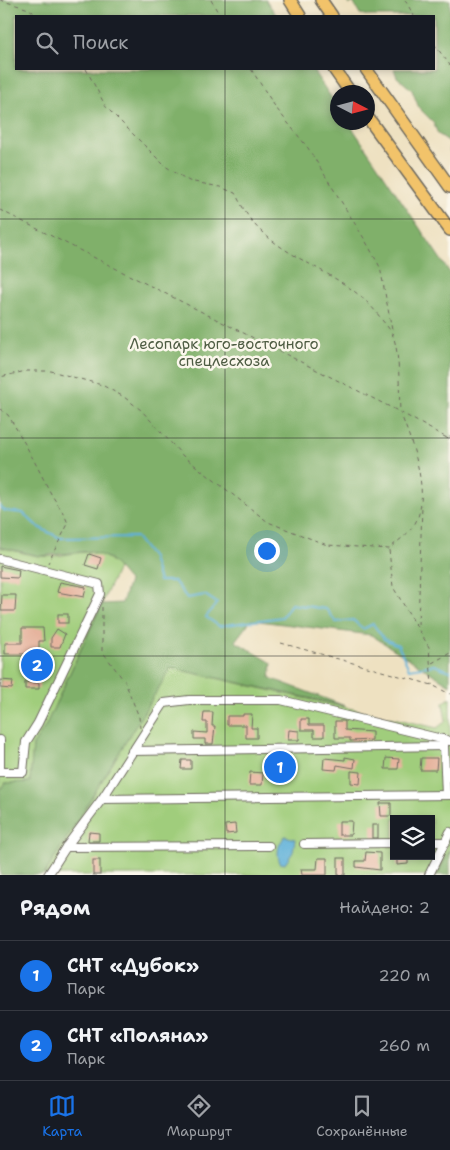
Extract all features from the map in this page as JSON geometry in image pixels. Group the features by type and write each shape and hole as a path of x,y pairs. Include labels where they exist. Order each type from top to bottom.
{"highway":[{"path":"290,0 299,15"},
{"path":"321,0 331,15"},
{"path":"335,70 345,85"},
{"path":"367,70 450,187"},
{"path":"375,128 450,230"}],"lane":[{"path":"0,558 99,584 100,594 38,723 26,742 23,772 0,772 0,740"},
{"path":"48,875 102,798 164,702 207,699 281,700 446,742"},
{"path":"134,748 446,742"},
{"path":"102,798 448,796 446,742"},
{"path":"429,875 450,832"},
{"path":"304,844 390,842"},
{"path":"435,842 446,842"},
{"path":"66,847 269,846"}],"path":[{"path":"0,0 29,9 37,15"},
{"path":"211,0 219,15"},
{"path":"405,0 413,15"},
{"path":"435,45 450,65"},
{"path":"87,70 106,107 165,166 189,181 220,187 235,193 245,214 264,234 302,260 334,276 358,292 379,314 393,336"},
{"path":"252,70 276,108 308,148 366,240 380,267 393,336 400,412 414,448 422,503 418,626"},
{"path":"0,210 400,412 450,440"},
{"path":"0,377 26,371 51,371 102,385 124,397 141,410 183,456 268,522 327,545 389,549 413,527 422,503"},
{"path":"0,410 8,414 37,464 50,492 64,512 68,524 49,558 47,570"},
{"path":"445,437 450,437"},
{"path":"389,549 393,587 429,647 432,663 432,685"},
{"path":"100,594 103,620 102,651 125,682 139,717 140,733 134,748"},
{"path":"282,643 432,685 450,694"},
{"path":"432,663 450,654"}],"green space":[{"name":"Лесопарк юго-восточного спецлесхоза","path":"0,0 266,0 276,15 15,15 15,70 313,70 330,96 330,130 354,130 450,273 450,685 371,635 251,620 235,641 272,663 270,678 345,706 171,668 44,875 0,875 0,791 5,783 30,782 33,745 45,727 102,604 122,603 129,581 110,559 91,551 40,556 0,547"},
{"path":"347,0 450,0 450,142 438,134 433,122 419,108 412,90 397,77 394,70 435,70 435,15 364,15 360,14 353,2 349,5"},
{"path":"0,547 38,556 80,553 100,554 109,559 118,568 45,727 33,745 30,782 5,783 0,791"},
{"path":"171,668 437,728 446,721 443,703 450,698 450,850 437,875 44,875"},
{"path":"450,850 450,875 437,875"}],"water":[{"path":"285,836 295,839 293,852 285,864 280,863 278,852"}],"building":[{"path":"89,554 101,558 98,569 85,565"},
{"path":"0,566 19,570 18,578 0,577"},
{"path":"60,582 86,587 84,597 57,592"},
{"path":"2,595 16,595 15,611 1,611"},
{"path":"58,614 68,614 68,623 58,623"},
{"path":"22,628 43,628 44,641 39,641 39,657 25,657 25,654 5,654 5,643 22,643"},
{"path":"57,629 65,634 60,647 51,647 51,638"},
{"path":"1,680 13,681 12,689 0,688"},
{"path":"25,682 39,683 39,689 25,689"},
{"path":"204,712 213,712 212,726 215,726 213,744 205,744 205,739 194,739 194,732 207,733 207,722 203,722"},
{"path":"243,714 252,714 251,728 257,728 257,738 246,738 246,725 227,725 227,716 243,716"},
{"path":"301,719 309,719 309,725 324,725 324,737 314,737 314,730 301,730"},
{"path":"335,721 345,721 345,730 372,732 372,740 350,741 350,738 335,738"},
{"path":"289,730 299,731 299,740 288,740"},
{"path":"345,757 355,759 354,768 337,765 336,770 323,769 324,758 345,760"},
{"path":"386,758 399,759 398,769 385,769"},
{"path":"421,758 437,758 436,770 420,770"},
{"path":"182,760 191,760 191,769 181,769"},
{"path":"266,762 278,762 278,774 265,774"},
{"path":"351,771 361,772 360,784 351,783"},
{"path":"250,772 263,773 262,785 249,785"},
{"path":"380,803 391,803 391,815 381,816"},
{"path":"339,821 352,821 351,835 339,835"},
{"path":"235,824 236,833 226,834 225,825"},
{"path":"372,825 378,825 378,838 372,838"},
{"path":"89,832 99,833 99,841 88,841"},
{"path":"366,852 380,853 380,870 356,867 356,861 365,861"},
{"path":"318,858 327,858 327,875 302,875 301,869 317,869"},
{"path":"338,858 345,858 345,875 338,875"},
{"path":"93,860 100,860 100,875 93,875"},
{"path":"397,860 408,860 408,864 397,865"}],"waterway":[{"path":"0,506 5,511 23,513 38,527 60,538 136,537 152,558 159,581 174,581 187,598 205,595 217,603 206,617 219,626 282,617 291,604 326,609 336,622 353,620 363,629 373,624 384,639 398,645 409,669 434,665 450,671"}],"place":[{"name":"СНТ «Поляна»","path":"37,665"},
{"name":"СНТ «Дубок»","path":"280,767"}]}
